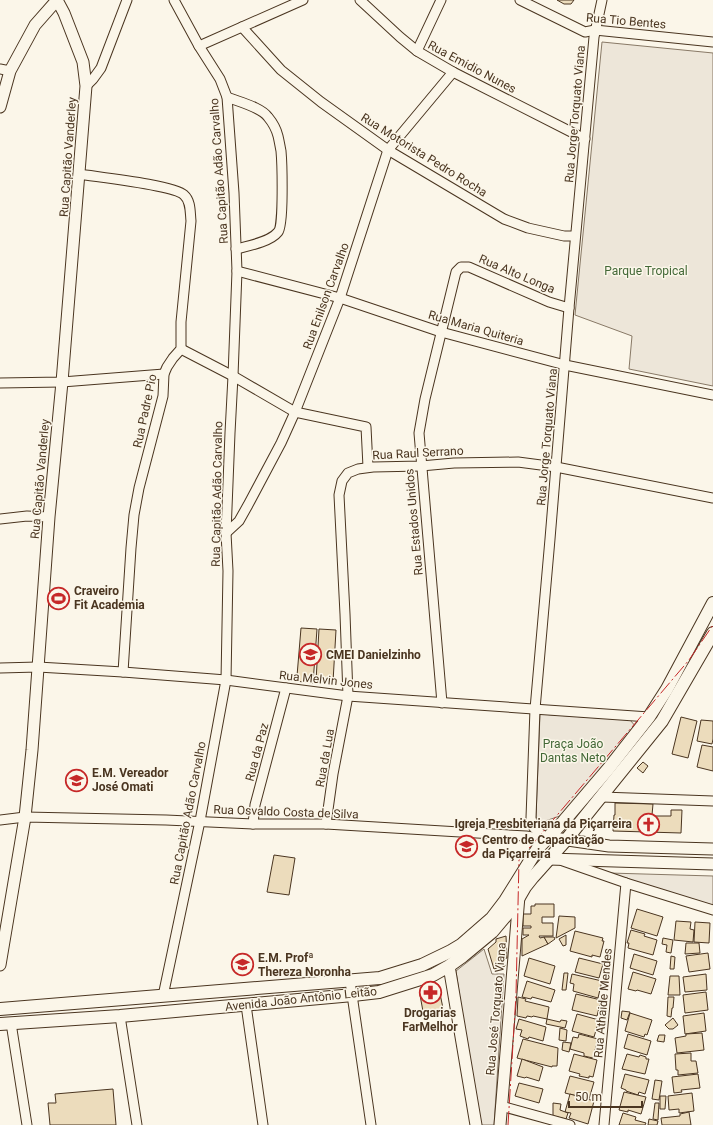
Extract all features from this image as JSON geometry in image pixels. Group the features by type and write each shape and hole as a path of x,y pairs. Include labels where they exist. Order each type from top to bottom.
{"main road":[{"name":"Avenida João Antônio Leitão","path":"0,1009 380,978 422,965 461,945 492,918 505,901 525,866 538,848 609,768 649,717 667,689 713,603"},
{"path":"701,625 713,633"},
{"name":"Avenida João Antônio Leitão","path":"6,1024 120,1016 353,995 379,992 433,975 448,966 483,940 505,918 533,877 554,859 566,840 662,721 713,633"},
{"path":"688,650 700,656"}],"street":[{"path":"0,107 5,70 35,25 57,0"},
{"name":"Rua Capitão Vanderley","path":"0,965 25,817 32,750 49,517 62,382 86,86 83,62 64,13 57,0"},
{"path":"86,86 101,68 127,0"},
{"name":"Rua Capitão Adão Carvalho","path":"163,996 200,821 226,680 228,571 226,533 237,271 234,193 227,97 220,79 199,46 174,0"},
{"path":"199,46 302,0"},
{"name":"Rua Emidio Nunes","path":"360,0 417,51 453,72 585,139"},
{"path":"417,51 441,0"},
{"name":"Rua Tio Bentes","path":"520,0 585,32 595,30 713,42"},
{"path":"595,30 602,0"},
{"name":"Rua Motorista Pedro Rocha","path":"242,27 281,70 321,102 388,150 504,219 528,228 564,236 576,236"},
{"name":"Rua Jorge Torquato Viana","path":"547,839 534,828 530,818 535,709 569,308 595,30"},
{"name":"Rua Enilson Carvalho","path":"226,533 239,521 281,443 295,412 340,298 388,150 453,72"},
{"path":"227,97 250,106 267,115 275,125 281,151 282,206 281,226 279,231 274,236 262,242 236,249"},
{"path":"79,174 167,188 183,194 188,201 190,220 181,322 181,349 233,376 295,412 366,427 368,467"},
{"name":"Rua Alto Longa","path":"456,272 463,266 474,268 550,302 569,308"},
{"name":"Rua Maria Quiteria","path":"237,271 340,298 442,332 565,365 713,395"},
{"name":"Rua Estados Unidos","path":"442,703 419,433 425,399 456,272"},
{"name":"Rua Padre Pio","path":"123,672 134,515 139,488 163,396 164,374 167,367 181,349"},
{"path":"0,383 62,382 164,374"},
{"name":"Rua Raul Serrano","path":"348,696 339,495 342,481 348,473 368,467 518,462 556,467 713,498"},
{"path":"0,519 27,516 49,517"},
{"name":"Rua Melvin Jones","path":"0,668 38,667 123,672 226,680 348,696 649,717"},
{"name":"Rua da Paz","path":"253,824 255,805 286,688"},
{"name":"Rua da Lua","path":"326,824 333,774 348,696"},
{"path":"602,797 713,801"},
{"name":"Rua Osvaldo Costa de Silva","path":"0,820 25,817 200,821 253,824 326,824 526,836 547,839"},
{"path":"547,839 554,838 609,846 713,849"},
{"path":"554,859 713,864"},
{"path":"554,859 713,910"},
{"name":"Rua Athaide Mendes","path":"604,1125 626,883"},
{"name":"Rua José Torquato Viana","path":"500,1125 519,896"},
{"path":"492,918 505,918 508,920 516,934"},
{"path":"448,966 476,1125"},
{"path":"350,981 371,1125"},
{"path":"246,1005 264,1125"},
{"path":"120,1016 137,1125"},
{"path":"6,1024 27,1125"},
{"path":"501,1106 570,1125"}],"green space":[{"name":"Parque Tropical","path":"602,42 713,53 713,386 629,369 632,336 575,315"},
{"name":"Praça João Dantas Neto","path":"540,714 630,720 637,728 563,815 545,821 538,820 536,817"},
{"path":"609,873 713,876 713,907"},
{"path":"484,949 492,974 504,974 494,1125 478,1125 456,971"}],"building":[{"path":"557,0 574,0 571,4 564,4"},
{"path":"301,628 317,629 313,683 295,681 295,675 297,676"},
{"path":"319,629 336,630 333,682 316,681"},
{"path":"681,717 697,721 688,758 672,754"},
{"path":"701,720 713,721 712,744 697,741"},
{"path":"702,745 713,747 713,771 697,767"},
{"path":"643,762 648,766 643,773 637,768"},
{"name":"Igreja Presbiteriana da Piçarreira","path":"615,803 653,804 652,815 646,814 646,816 671,816 671,810 682,810 681,833 613,831"},
{"path":"274,855 295,858 289,895 267,892"},
{"path":"535,904 554,904 554,917 542,917 542,923 553,923 553,936 539,936 540,938 544,937 548,944 522,956 522,939 529,935 523,935 523,928 531,928 531,926 523,926 523,914 531,914 531,906 535,906"},
{"path":"637,909 663,917 657,936 631,928"},
{"path":"559,916 575,917 575,928 556,938"},
{"path":"676,921 691,922 690,929 694,930 693,942 674,940"},
{"path":"695,922 710,923 709,943 694,942"},
{"path":"631,930 645,934 644,936 657,940 653,955 628,948 629,943 627,943"},
{"path":"575,931 603,938 602,941 604,941 600,957 592,955 592,957 570,951"},
{"path":"566,935 566,945 563,946 559,939"},
{"path":"506,936 507,958 503,959 505,966 494,969 488,949 496,942 496,939"},
{"path":"544,937 554,937 555,939 548,944"},
{"path":"663,938 673,940 671,953 666,952 667,945 662,944"},
{"path":"686,943 699,943 700,953 685,954"},
{"path":"708,953 710,969 689,972 686,956"},
{"path":"634,954 657,961 653,975 630,968"},
{"path":"671,956 675,957 674,969 670,969"},
{"path":"529,958 555,966 550,984 524,976"},
{"path":"579,958 603,964 599,978 575,972"},
{"path":"633,972 656,979 651,994 628,989"},
{"path":"564,973 568,973 566,990 562,990"},
{"path":"572,974 602,981 598,998 573,991 574,984 570,983"},
{"path":"706,974 707,990 685,992 683,977"},
{"path":"670,976 679,976 680,995 668,995"},
{"path":"527,981 555,990 551,1002 532,997 531,999 522,997"},
{"path":"438,984 444,1013 424,1017 420,995"},
{"path":"706,992 708,1010 685,1013 683,995"},
{"path":"576,994 601,1000 597,1016 572,1010"},
{"path":"518,997 526,999 525,1001 549,1007 547,1019 533,1016 527,1016 526,1018 517,1016"},
{"path":"668,997 674,997 671,1017 667,1016"},
{"path":"622,1011 630,1012 627,1020 621,1018"},
{"path":"630,1013 652,1020 647,1035 645,1034 644,1037 625,1031"},
{"path":"704,1013 706,1031 685,1034 683,1016"},
{"path":"577,1014 599,1020 594,1037 572,1031"},
{"path":"673,1018 678,1025 673,1029 669,1029 665,1025"},
{"path":"519,1019 546,1027 543,1041 529,1037 528,1039 520,1036 522,1030 516,1029"},
{"path":"547,1019 560,1022 561,1020 567,1021 565,1028 546,1024"},
{"path":"560,1028 567,1030 566,1041 559,1040"},
{"path":"702,1033 704,1050 677,1053 675,1038 686,1036 686,1034"},
{"path":"579,1034 598,1039 593,1058 584,1056 584,1053 570,1049 573,1037 578,1038"},
{"path":"628,1034 651,1041 647,1055 624,1048"},
{"path":"659,1035 665,1035 664,1042 657,1041"},
{"path":"523,1039 558,1048 557,1066 552,1067 517,1058"},
{"path":"563,1042 571,1043 569,1052 562,1050"},
{"path":"691,1053 691,1061 696,1061 698,1073 678,1075 678,1070 676,1070 675,1054"},
{"path":"574,1054 597,1060 593,1077 589,1076 589,1078 579,1076 580,1074 569,1071"},
{"path":"627,1054 639,1057 640,1055 646,1057 646,1059 649,1059 645,1074 622,1069"},
{"path":"522,1059 543,1067 539,1081 517,1076"},
{"path":"625,1074 649,1080 645,1094 639,1092 638,1095 621,1088"},
{"path":"698,1074 700,1088 681,1090 682,1092 674,1093 672,1077"},
{"path":"570,1076 594,1082 589,1099 565,1093"},
{"path":"655,1080 662,1081 659,1100 652,1099"},
{"path":"519,1083 543,1089 539,1103 515,1096"},
{"path":"113,1089 116,1125 50,1125 48,1103 56,1103 55,1094"},
{"path":"624,1092 646,1097 641,1114 628,1110 628,1112 619,1110"},
{"path":"692,1093 694,1111 679,1113 679,1109 669,1110 668,1096"},
{"path":"570,1094 594,1101 588,1124 569,1118 571,1113 565,1112"},
{"path":"660,1096 666,1096 665,1109 660,1109"},
{"path":"553,1103 561,1104 560,1110 568,1113 566,1119 553,1116"},
{"path":"655,1103 659,1103 658,1120 653,1119"},
{"path":"689,1112 691,1125 662,1125 661,1118 680,1116 680,1114"},
{"path":"623,1113 636,1117 635,1120 646,1123 645,1125 619,1125"},
{"path":"649,1119 658,1121 657,1125 648,1125"}],"power":[{"path":"508,1125 516,995 519,860 689,660 713,625"}],"place":[{"name":"Craveiro Fit Academia","path":"59,598"},
{"name":"CMEI Danielzinho","path":"311,655"},
{"name":"E.M. Vereador José Omati","path":"76,780"},
{"name":"Igreja Presbiteriana da Piçarreira","path":"648,824"},
{"name":"Centro de Capacitação da Piçarreira","path":"466,847"},
{"name":"E.M. Profª Thereza Noronha","path":"243,965"},
{"name":"Drogarias FarMelhor","path":"430,992"}]}
